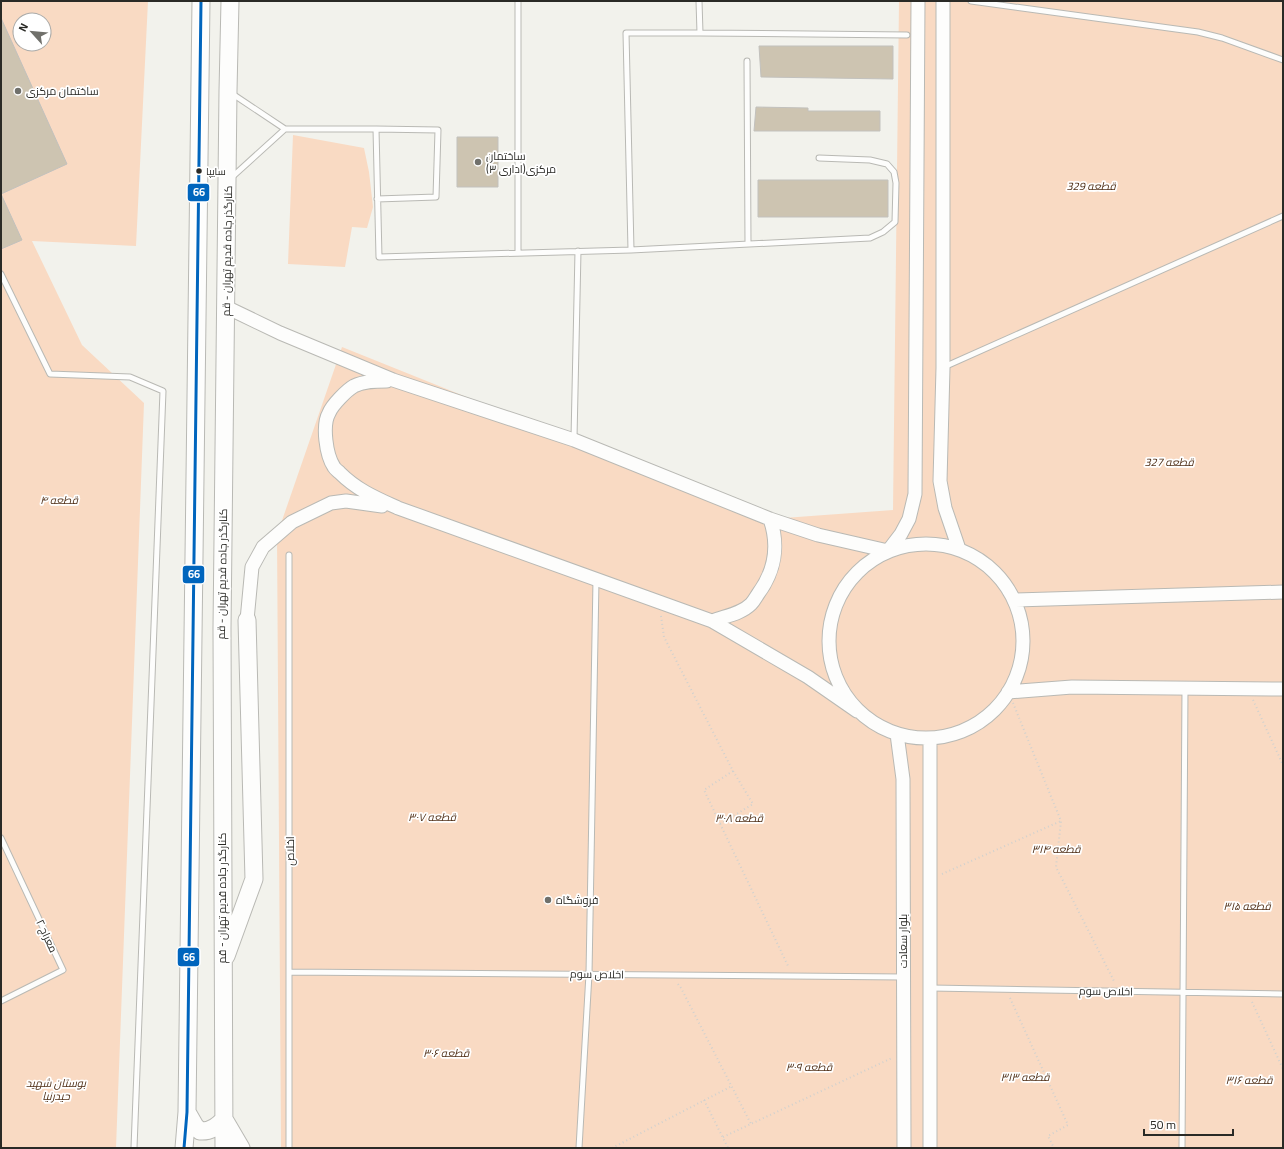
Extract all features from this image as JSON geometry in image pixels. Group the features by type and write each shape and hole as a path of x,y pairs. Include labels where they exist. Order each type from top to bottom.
{"highway":[{"path":"184,1148 188,1112 201,1"},
{"name":"کنارگذر جاده قدیم تهران - قم","path":"224,1148 222,968 222,630 230,1"},
{"path":"222,968 254,879 247,620"},
{"path":"188,1112 195,1126 200,1131 206,1132 212,1129 224,1118 241,1148"}],"street":[{"path":"888,551 901,534 909,519 915,494 918,1"},
{"path":"943,1 943,368 940,481 945,508 959,549"},
{"path":"226,307 280,333 393,380 574,440 770,519 818,535 888,551"},
{"path":"393,380 369,381 353,386 328,413 325,431 327,448 333,466 350,483 367,494 398,508 712,621 808,677 858,710 876,725 897,734 913,738 930,738 960,732 987,716 1008,692 1018,670 1023,647 1022,623 1014,600 1000,578 982,561 959,549 934,544 910,544 888,551 861,568 841,593 830,623 829,655 839,685 858,710"},
{"path":"247,620 252,567 263,547 292,522 331,504 346,501 398,508"},
{"path":"712,621 739,612 751,604 765,586 773,567 774,532 770,519"},
{"path":"1014,600 1283,592"},
{"path":"1008,692 1072,687 1283,689"},
{"name":"بلوار سعادت","path":"897,734 903,779 904,1148"},
{"path":"930,738 930,1148"}],"lane":[{"path":"518,1 518,253"},
{"path":"699,1 700,32"},
{"path":"971,1 1198,32 1222,38 1283,60"},
{"path":"631,250 626,33 700,32 907,36"},
{"path":"747,61 748,244"},
{"path":"228,91 285,129 438,130 436,197 377,199"},
{"path":"227,181 285,129"},
{"path":"376,129 379,257 631,250 870,238 883,232 895,222 896,183 894,172 887,164 870,160 819,158"},
{"path":"943,368 1283,216"},
{"path":"574,440 578,251"},
{"path":"1,274 50,374 130,377 163,391 134,1148"},
{"name":"اخلاص","path":"289,555 289,1148"},
{"path":"579,1148 589,974 596,579"},
{"path":"1182,1148 1185,688"},
{"name":"معراج ۲","path":"1,838 63,970 1,1001"},
{"name":"اخلاص سوم","path":"290,972 904,977"},
{"name":"اخلاص سوم","path":"930,988 1283,994"}],"path":[{"path":"659,602 664,638 733,772 753,804 720,824"},
{"path":"1247,688 1283,765"},
{"path":"1008,692 1061,821 1056,867 1119,991"},
{"path":"733,772 704,790 792,976"},
{"path":"930,880 1061,821"},
{"path":"671,975 681,988 751,1124"},
{"path":"1006,989 1068,1125 1048,1136 1054,1148"},
{"path":"1248,993 1283,1069"},
{"path":"723,1137 898,1055 904,1050"},
{"path":"612,1148 732,1086"},
{"path":"704,1100 728,1148"}],"green space":[{"path":"1,1 148,1 136,246 32,241 82,345 144,403 116,1148 1,1148"},
{"path":"899,1 1283,1 1283,1148 281,1148 277,535 342,347 770,519 893,510"},
{"path":"293,135 364,148 369,172 373,207 367,228 352,227 345,267 288,264"}],"building":[{"name":"ساختمان مرکزی","path":"1,18 12,42 12,52 16,52 67,164 1,194"},
{"path":"759,46 893,46 893,79 761,77"},
{"path":"756,107 808,108 808,111 880,111 880,131 754,131"},
{"name":"ساختمان مرکزی(اداری ۳)","path":"457,137 498,137 498,187 457,187"},
{"path":"758,180 888,180 888,217 758,217"},
{"path":"1,194 22,240 1,249"}],"transit line":[{"name":"66","path":"184,1148 187,1112 201,1"}],"place":[{"name":"ساختمان مرکزی","path":"18,91"},
{"name":"ساختمان مرکزی(اداری ۳)","path":"478,162"},
{"name":"سایپا","path":"199,171"},
{"name":"فروشگاه","path":"548,900"}],"park label":[{"name":"قطعه 329","path":"1091,186"},
{"name":"قطعه 327","path":"1169,462"},
{"name":"قطعه ۴","path":"59,500"},
{"name":"قطعه ۳۰۷","path":"432,817"},
{"name":"قطعه ۳۰۸","path":"739,818"},
{"name":"قطعه ۳۱۴","path":"1056,849"},
{"name":"قطعه ۳۱۵","path":"1247,906"},
{"name":"قطعه ۳۰۶","path":"446,1053"},
{"name":"قطعه ۳۰۹","path":"809,1067"},
{"name":"قطعه ۳۱۳","path":"1025,1077"},
{"name":"قطعه ۳۱۶","path":"1249,1080"},
{"name":"بوستان شهید حیدرنیا","path":"56,1089"}]}
